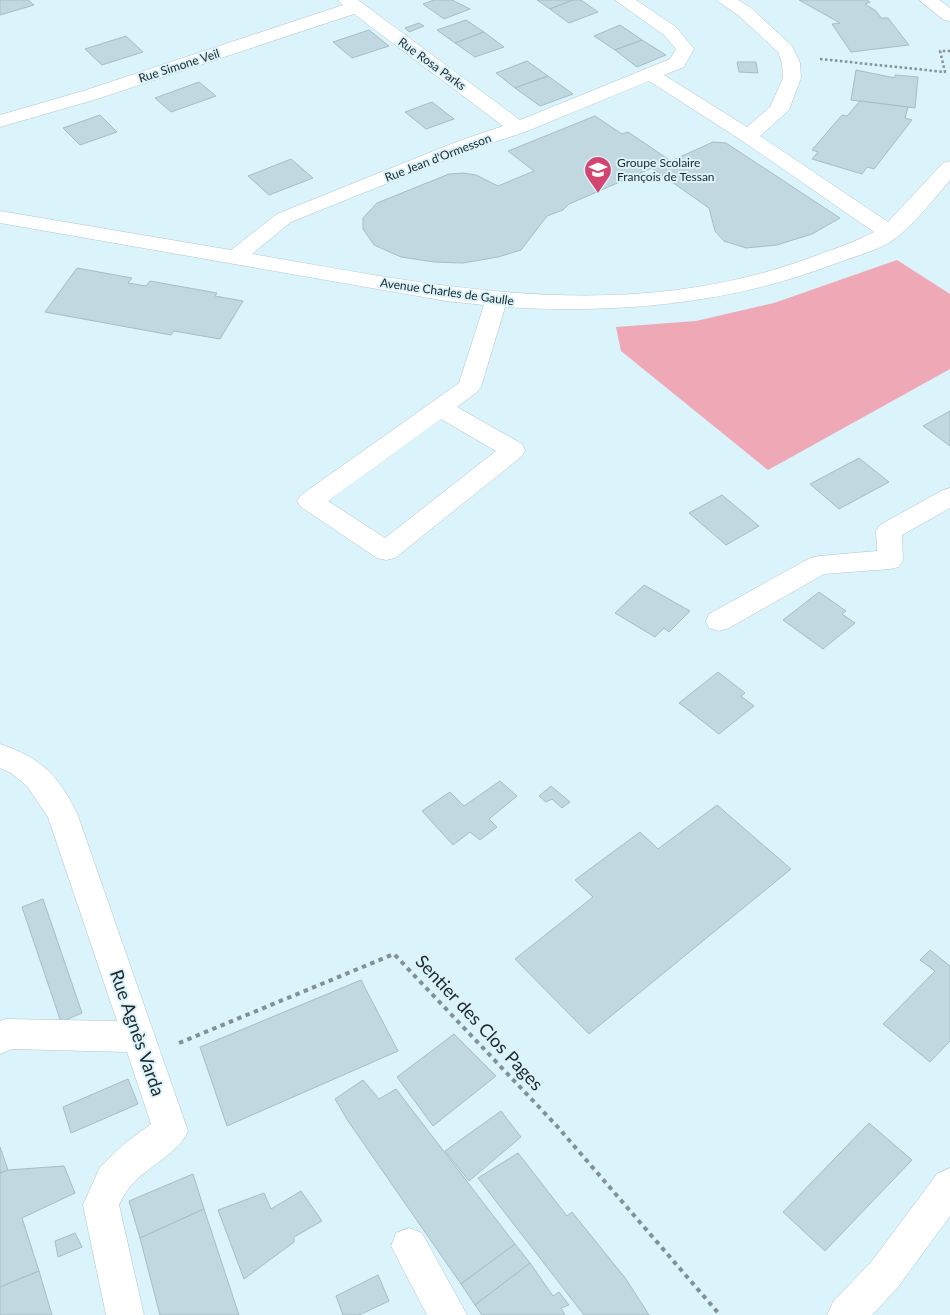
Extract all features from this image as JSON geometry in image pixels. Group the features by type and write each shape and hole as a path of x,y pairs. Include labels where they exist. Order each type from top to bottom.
{"street":[{"name":"Rue Jean d'Ormesson","path":"236,257 284,218 463,146 518,128 677,63 685,49 670,31 624,0"},
{"path":"725,0 744,11 786,50 791,63 792,78 778,110 748,136"},
{"name":"Rue Simone Veil","path":"0,121 90,95 351,4"},
{"name":"Rue Rosa Parks","path":"351,4 518,128"},
{"path":"938,7 950,24"},
{"path":"650,74 748,136 889,233"},
{"name":"Avenue Charles de Gaulle","path":"0,217 496,301 594,304 709,293 816,265 889,233 950,167"},
{"path":"440,408 513,450 386,551 310,502 469,387 496,301"},
{"path":"719,621 820,565 890,560 889,531 950,498"},
{"name":"Rue Agnès Varda","path":"0,756 14,760 38,776 62,813 171,1131 137,1155 112,1178 101,1205 125,1315"},
{"path":"2,1033 143,1048"},
{"path":"846,1315 885,1274 950,1186"},
{"path":"408,1246 448,1315"}],"path":[{"path":"791,63 803,59 829,59 945,72 940,51 950,51"},
{"name":"Sentier des Clos Pages","path":"143,1048 394,954 556,1125 720,1315"}],"shaded area":[{"path":"897,260 950,294 950,369 768,470 621,351 616,327 696,321 774,303"}],"building":[{"path":"0,0 28,0 34,5 0,15"},
{"path":"434,0 452,0 470,9 444,19 423,4"},
{"path":"537,0 573,0 550,9"},
{"path":"573,0 581,0 598,12 569,23 550,9"},
{"path":"799,0 867,0 870,2 865,4 876,11 881,18 888,18 909,45 851,52 832,24 840,23"},
{"path":"466,20 484,32 455,43 437,30"},
{"path":"419,23 424,26 409,32 405,28"},
{"path":"620,25 642,40 615,50 594,36"},
{"path":"369,30 389,46 352,58 333,42"},
{"path":"484,32 504,47 475,57 455,43"},
{"path":"126,36 143,52 102,65 85,49"},
{"path":"642,40 666,55 637,67 615,50"},
{"path":"527,61 548,76 515,88 496,73"},
{"path":"737,62 756,62 758,73 739,72"},
{"path":"856,70 895,78 895,75 918,77 915,108 851,100"},
{"path":"548,76 573,94 540,106 515,88"},
{"path":"199,82 216,96 171,112 155,98"},
{"path":"860,101 908,107 905,118 912,120 874,169 867,167 862,174 812,159 818,152 812,150 842,115 847,116"},
{"path":"432,102 454,119 426,129 405,112"},
{"path":"100,115 117,132 80,145 63,128"},
{"path":"595,116 622,134 628,132 671,161 713,142 726,143 840,218 812,234 777,245 746,248 724,241 715,231 709,208 652,168 569,204 563,210 547,216 521,250 498,257 463,263 434,262 401,257 374,245 363,229 363,218 377,203 449,174 463,173 476,175 498,186 534,171 508,151"},
{"path":"291,159 313,178 269,195 248,176"},
{"path":"77,268 132,278 128,283 146,286 150,281 217,293 215,296 243,301 220,339 174,331 171,335 45,312"},
{"path":"950,411 950,446 923,426"},
{"path":"859,458 889,482 839,509 810,484"},
{"path":"722,495 759,526 726,545 689,513"},
{"path":"644,585 690,611 669,632 664,628 655,637 615,613"},
{"path":"819,592 846,611 842,614 855,623 823,649 783,620"},
{"path":"718,672 745,693 741,696 754,706 719,734 679,703"},
{"path":"500,781 517,796 489,819 497,827 480,840 470,832 453,845 422,811 450,792 464,806"},
{"path":"551,786 570,802 562,808 552,799 546,802 539,796"},
{"path":"717,805 791,869 589,1034 515,959 593,897 575,880 640,832 658,849"},
{"path":"43,899 82,1013 61,1022 22,907"},
{"path":"930,950 950,966 950,1041 930,1062 883,1024 935,971 920,960"},
{"path":"361,980 398,1051 227,1126 200,1047"},
{"path":"454,1034 496,1076 433,1126 397,1077"},
{"path":"128,1079 138,1104 71,1133 63,1107"},
{"path":"363,1080 379,1099 396,1089 515,1244 461,1284 348,1121 335,1099"},
{"path":"501,1111 521,1137 469,1181 445,1151"},
{"path":"869,1123 912,1160 825,1251 783,1212"},
{"path":"0,1147 8,1170 0,1173"},
{"path":"518,1153 567,1216 572,1212 626,1279 649,1315 584,1315 478,1178"},
{"path":"64,1166 75,1193 22,1218 39,1271 0,1287 0,1173 8,1170"},
{"path":"193,1174 204,1209 140,1238 129,1201"},
{"path":"301,1191 322,1221 294,1237 294,1242 244,1279 218,1210 264,1193 271,1209"},
{"path":"204,1209 239,1315 160,1315 140,1238"},
{"path":"75,1233 82,1247 58,1257 55,1241"},
{"path":"515,1244 530,1263 475,1305 461,1284"},
{"path":"530,1263 553,1296 559,1292 569,1305 561,1308 565,1315 482,1315 475,1305"},
{"path":"39,1271 52,1315 0,1315 0,1287"},
{"path":"378,1275 389,1301 359,1315 343,1315 336,1296"}],"place":[{"name":"Groupe Scolaire François de Tessan","path":"598,194"}]}
